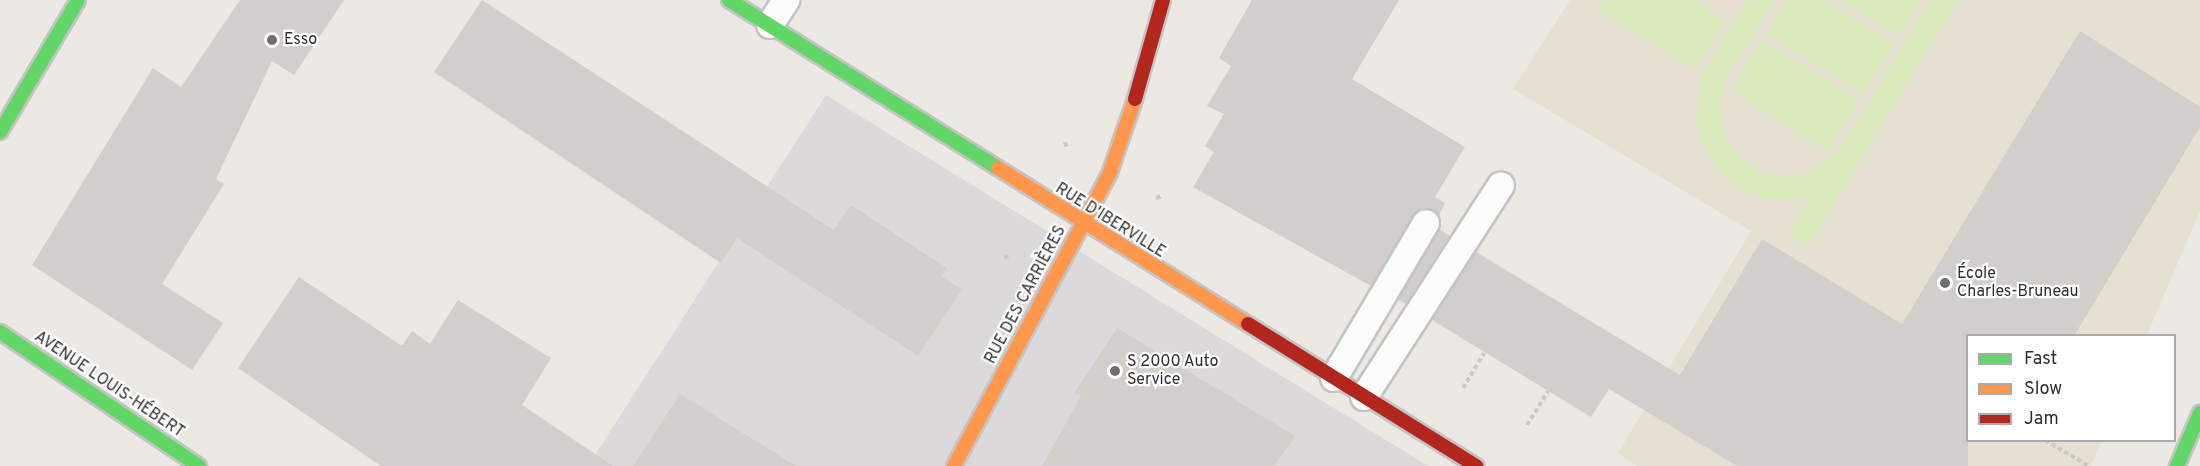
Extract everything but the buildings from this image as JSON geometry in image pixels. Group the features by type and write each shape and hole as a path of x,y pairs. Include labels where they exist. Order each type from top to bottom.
{"main road":[{"path":"0,132 78,0"},
{"name":"RUE D'IBERVILLE","path":"729,0 1083,223 1476,466"},
{"name":"RUE DES CARRIÈRES","path":"954,466 1121,148 1163,0"},
{"name":"AVENUE LOUIS-HÉBERT","path":"0,332 199,466"},
{"path":"2177,466 2200,413"}],"lane":[{"path":"770,25 786,0"},
{"path":"1364,397 1501,185"},
{"path":"1335,378 1426,223"}],"path":[{"path":"1065,142 1067,148"},
{"path":"1156,198 1163,196"},
{"path":"1004,257 1010,256"},
{"path":"1463,387 1485,353"},
{"path":"1527,425 1548,391"},
{"path":"2047,442 2089,466"}],"shaded area":[{"name":"École Charles-Bruneau","path":"1570,0 2200,0 2200,211 2147,334 1966,334 1966,442 2102,442 2091,466 1637,466 1618,453 1751,231 1513,89"},
{"path":"826,95 1428,466 588,466"}],"green space":[{"path":"1603,0 1693,0 1725,20 1695,69 1597,10"},
{"path":"1747,0 1774,0 1724,82 1720,100 1722,128 1729,145 1746,163 1760,172 1791,177 1816,169 1838,152 1931,0 1958,0 1808,246 1789,235 1811,195 1796,200 1771,199 1747,192 1727,178 1709,157 1700,136 1696,115 1703,74"},
{"path":"1787,0 1821,0 1894,44 1863,93 1766,34"},
{"path":"1841,0 1919,0 1898,35"},
{"path":"1762,40 1859,100 1827,150 1731,90"}],"traffic: fast":[{"path":"0,132 78,0"},
{"path":"729,0 998,168"},
{"path":"0,332 199,466"},
{"path":"2177,466 2200,413"}],"traffic: slow":[{"path":"954,466 1110,172 1135,99"},
{"path":"998,168 1248,324"}],"traffic: jam":[{"path":"1135,99 1163,0"},
{"path":"1248,324 1476,466"}],"place":[{"name":"Esso","path":"272,40"},
{"name":"École Charles-Bruneau","path":"1945,283"},
{"name":"S 2000 Auto Service","path":"1115,371"}]}
